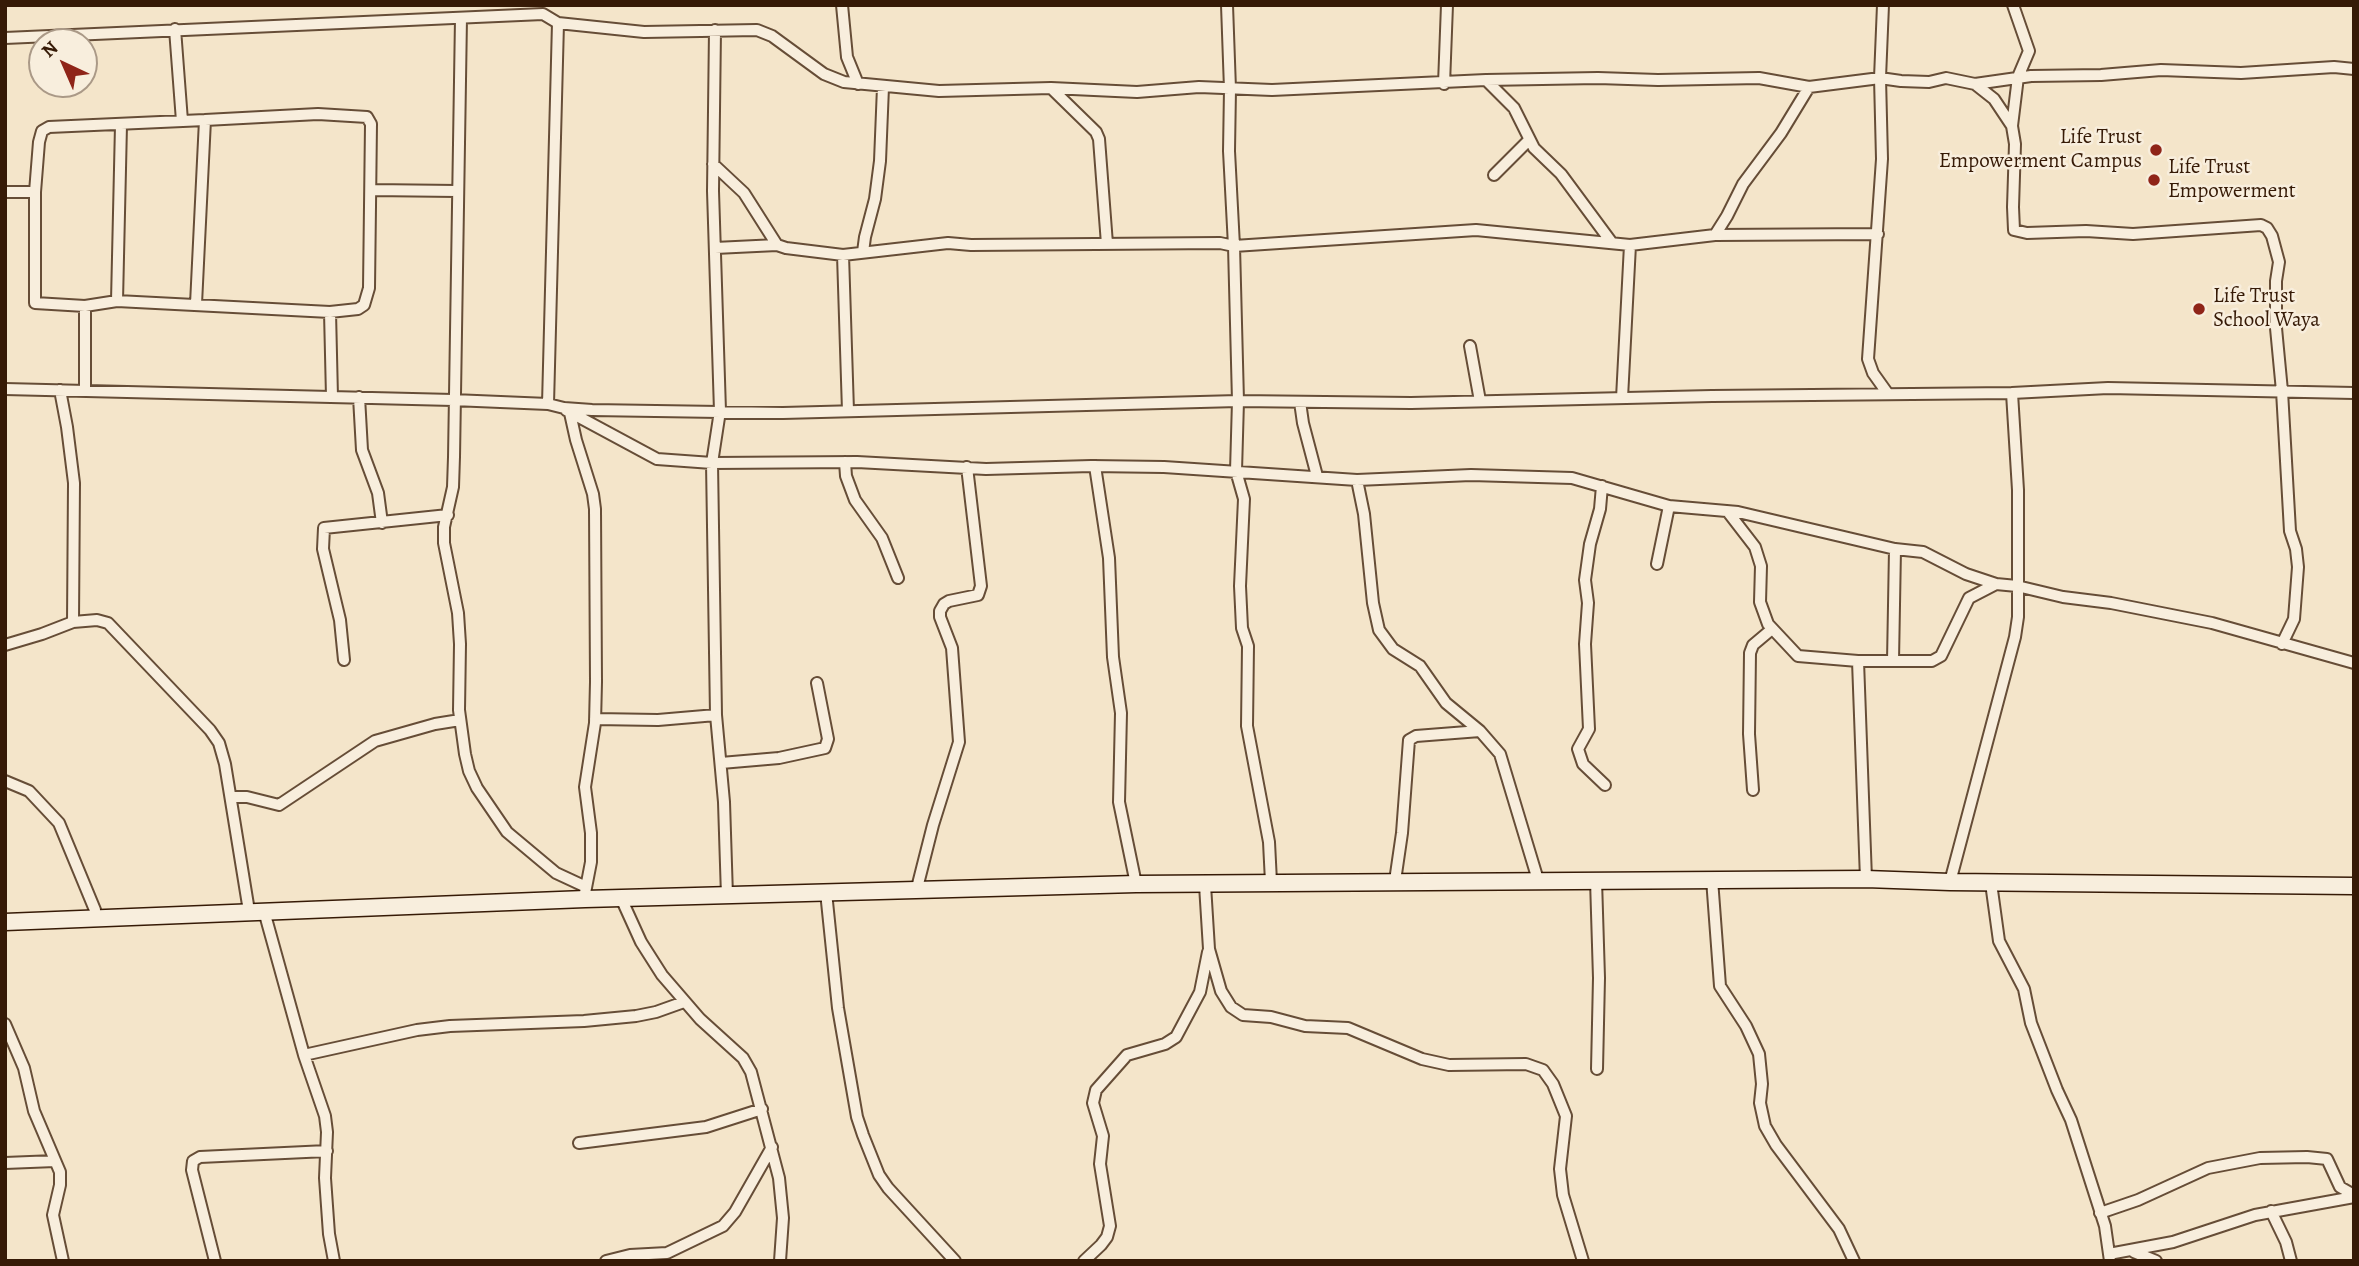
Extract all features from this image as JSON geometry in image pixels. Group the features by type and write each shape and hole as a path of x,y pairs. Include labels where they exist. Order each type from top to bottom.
{"street":[{"path":"543,13 552,5"},
{"path":"842,5 847,57 858,84"},
{"path":"1227,5 1238,401 1236,471 1244,499 1240,586 1242,628 1248,646 1247,726 1269,842 1270,882"},
{"path":"1444,83 1447,5"},
{"path":"1883,5 1880,78 1882,159 1868,359 1873,373 1888,394"},
{"path":"2013,5 2029,51 2018,77 2012,125 2015,144 2012,207 2014,230 2027,233 2086,231 2133,234 2251,225 2267,228 2272,236 2279,262 2276,281 2276,328 2290,531 2298,567 2294,619 2282,644"},
{"path":"5,38 543,13 558,23 644,32 763,31 824,74 844,82 939,91 1051,88 1137,92 1199,86 1272,90 1486,80 1759,78 1809,87 1880,78 1900,82 1929,82 1946,78 1975,84 2018,77 2183,69 2241,73 2334,67 2354,69"},
{"path":"461,18 453,477 444,527 444,543 458,613 460,720 469,771 477,788 507,832 556,873 584,892"},
{"path":"548,404 558,23"},
{"path":"175,29 182,121"},
{"path":"715,30 713,164 720,411 712,463 716,715 727,896"},
{"path":"1486,80 1514,108 1529,140 1561,174 1612,243"},
{"path":"1975,84 1994,99 2012,125"},
{"path":"863,252 875,200 880,160 883,87"},
{"path":"1714,234 1727,216 1743,184 1782,133 1794,108 1809,87"},
{"path":"1051,88 1100,139 1107,244"},
{"path":"318,114 364,116 371,124 368,298 364,305 358,309 330,312 117,301 85,306 35,303 35,192 42,131 49,127 182,121 318,114"},
{"path":"196,304 205,120"},
{"path":"117,301 121,125"},
{"path":"1494,175 1529,140"},
{"path":"713,164 744,193 777,244"},
{"path":"371,190 457,191"},
{"path":"5,192 35,192"},
{"path":"715,248 777,244 842,255 948,243 1220,243 1234,246 1476,230 1630,245 1714,234 1878,234"},
{"path":"1622,398 1630,245"},
{"path":"842,255 848,411"},
{"path":"85,306 85,391"},
{"path":"330,312 332,397"},
{"path":"1469,346 1480,401"},
{"path":"567,411 720,411 783,414 1238,401 1480,401 2012,393 2108,388 2354,393"},
{"path":"5,389 548,404 567,411 657,458 712,463 1095,466 1236,471 1357,480 1388,480 1414,475 1572,478 1669,506 1728,512 1843,536 1895,550 1923,552 1966,574 1996,584 2213,623 2354,663"},
{"path":"60,390 74,483 73,622"},
{"path":"1950,882 2018,617 2018,490 2012,393"},
{"path":"359,397 362,450 378,493 382,523"},
{"path":"1300,402 1317,476"},
{"path":"567,411 593,494 595,509 595,719 585,787 592,862 584,892"},
{"path":"845,462 846,476 855,500 882,538 898,578"},
{"path":"1095,466 1109,558 1113,657 1121,713 1119,802 1136,884"},
{"path":"917,888 959,742 952,648 940,611 949,601 978,595 981,586 967,467"},
{"path":"1357,480 1364,514 1373,603 1381,636 1393,649 1420,666 1446,703 1480,731 1500,754 1538,880"},
{"path":"1602,486 1600,509 1590,544 1585,580 1588,603 1584,644 1589,729 1578,749 1583,764 1605,785"},
{"path":"1657,564 1669,506"},
{"path":"1728,512 1755,547 1760,566 1759,602 1772,629 1798,656 1858,661 1937,660 1969,598 1996,584"},
{"path":"344,660 340,620 323,549 324,528 448,515"},
{"path":"1893,661 1895,550"},
{"path":"5,645 73,622 108,623 210,730 219,743 257,911 325,1116 325,1178 334,1261"},
{"path":"1753,790 1749,734 1750,653 1753,645 1772,629"},
{"path":"1858,661 1867,879"},
{"path":"721,764 779,758 825,748 828,739 817,683"},
{"path":"595,719 658,720 716,715"},
{"path":"232,797 247,797 279,805 375,741 404,731 460,720"},
{"path":"1395,881 1402,833 1409,740 1416,736 1480,731"},
{"path":"5,781 29,792 59,823 95,910 94,919"},
{"path":"1712,879 1720,986 1746,1026 1759,1054 1762,1084 1760,1103 1765,1126 1776,1145 1839,1229 1854,1261"},
{"path":"5,922 584,892 621,898 1136,884 1712,879 2354,886"},
{"path":"1596,880 1599,978 1597,1069"},
{"path":"1991,883 1999,941 2024,989 2031,1023 2071,1120 2100,1213 2109,1257 2183,1239 2271,1211 2354,1196"},
{"path":"1205,885 1209,949 1221,991 1231,1007 1243,1015 1271,1017 1305,1026 1348,1028 1422,1059 1449,1065 1526,1064 1544,1070 1566,1116 1560,1168 1563,1195 1583,1261"},
{"path":"826,892 838,1008 857,1117 863,1135 879,1175 888,1188 955,1261"},
{"path":"621,898 641,942 663,975 700,1019 743,1058 751,1072 779,1178 783,1217 779,1260"},
{"path":"1084,1261 1107,1237 1110,1226 1100,1164 1102,1136 1093,1103 1096,1090 1127,1055 1165,1044 1176,1037 1200,992 1209,949"},
{"path":"304,1055 417,1030 636,1016 684,1002"},
{"path":"5,1024 24,1068 34,1111 60,1172 53,1215 63,1261"},
{"path":"579,1143 706,1127 762,1109"},
{"path":"607,1261 630,1255 667,1253 723,1226 735,1212 772,1147"},
{"path":"215,1261 192,1170 196,1158 327,1151"},
{"path":"2100,1213 2138,1200 2208,1168 2260,1158 2307,1157 2327,1160 2340,1186 2354,1196"},
{"path":"5,1163 55,1161"},
{"path":"2271,1211 2286,1242 2291,1261"},
{"path":"2131,1251 2156,1261"}],"place":[{"name":"Life Trust Empowerment Campus","path":"2156,150"},
{"name":"Life Trust Empowerment","path":"2154,180"},
{"name":"Life Trust School Waya","path":"2199,309"}]}
